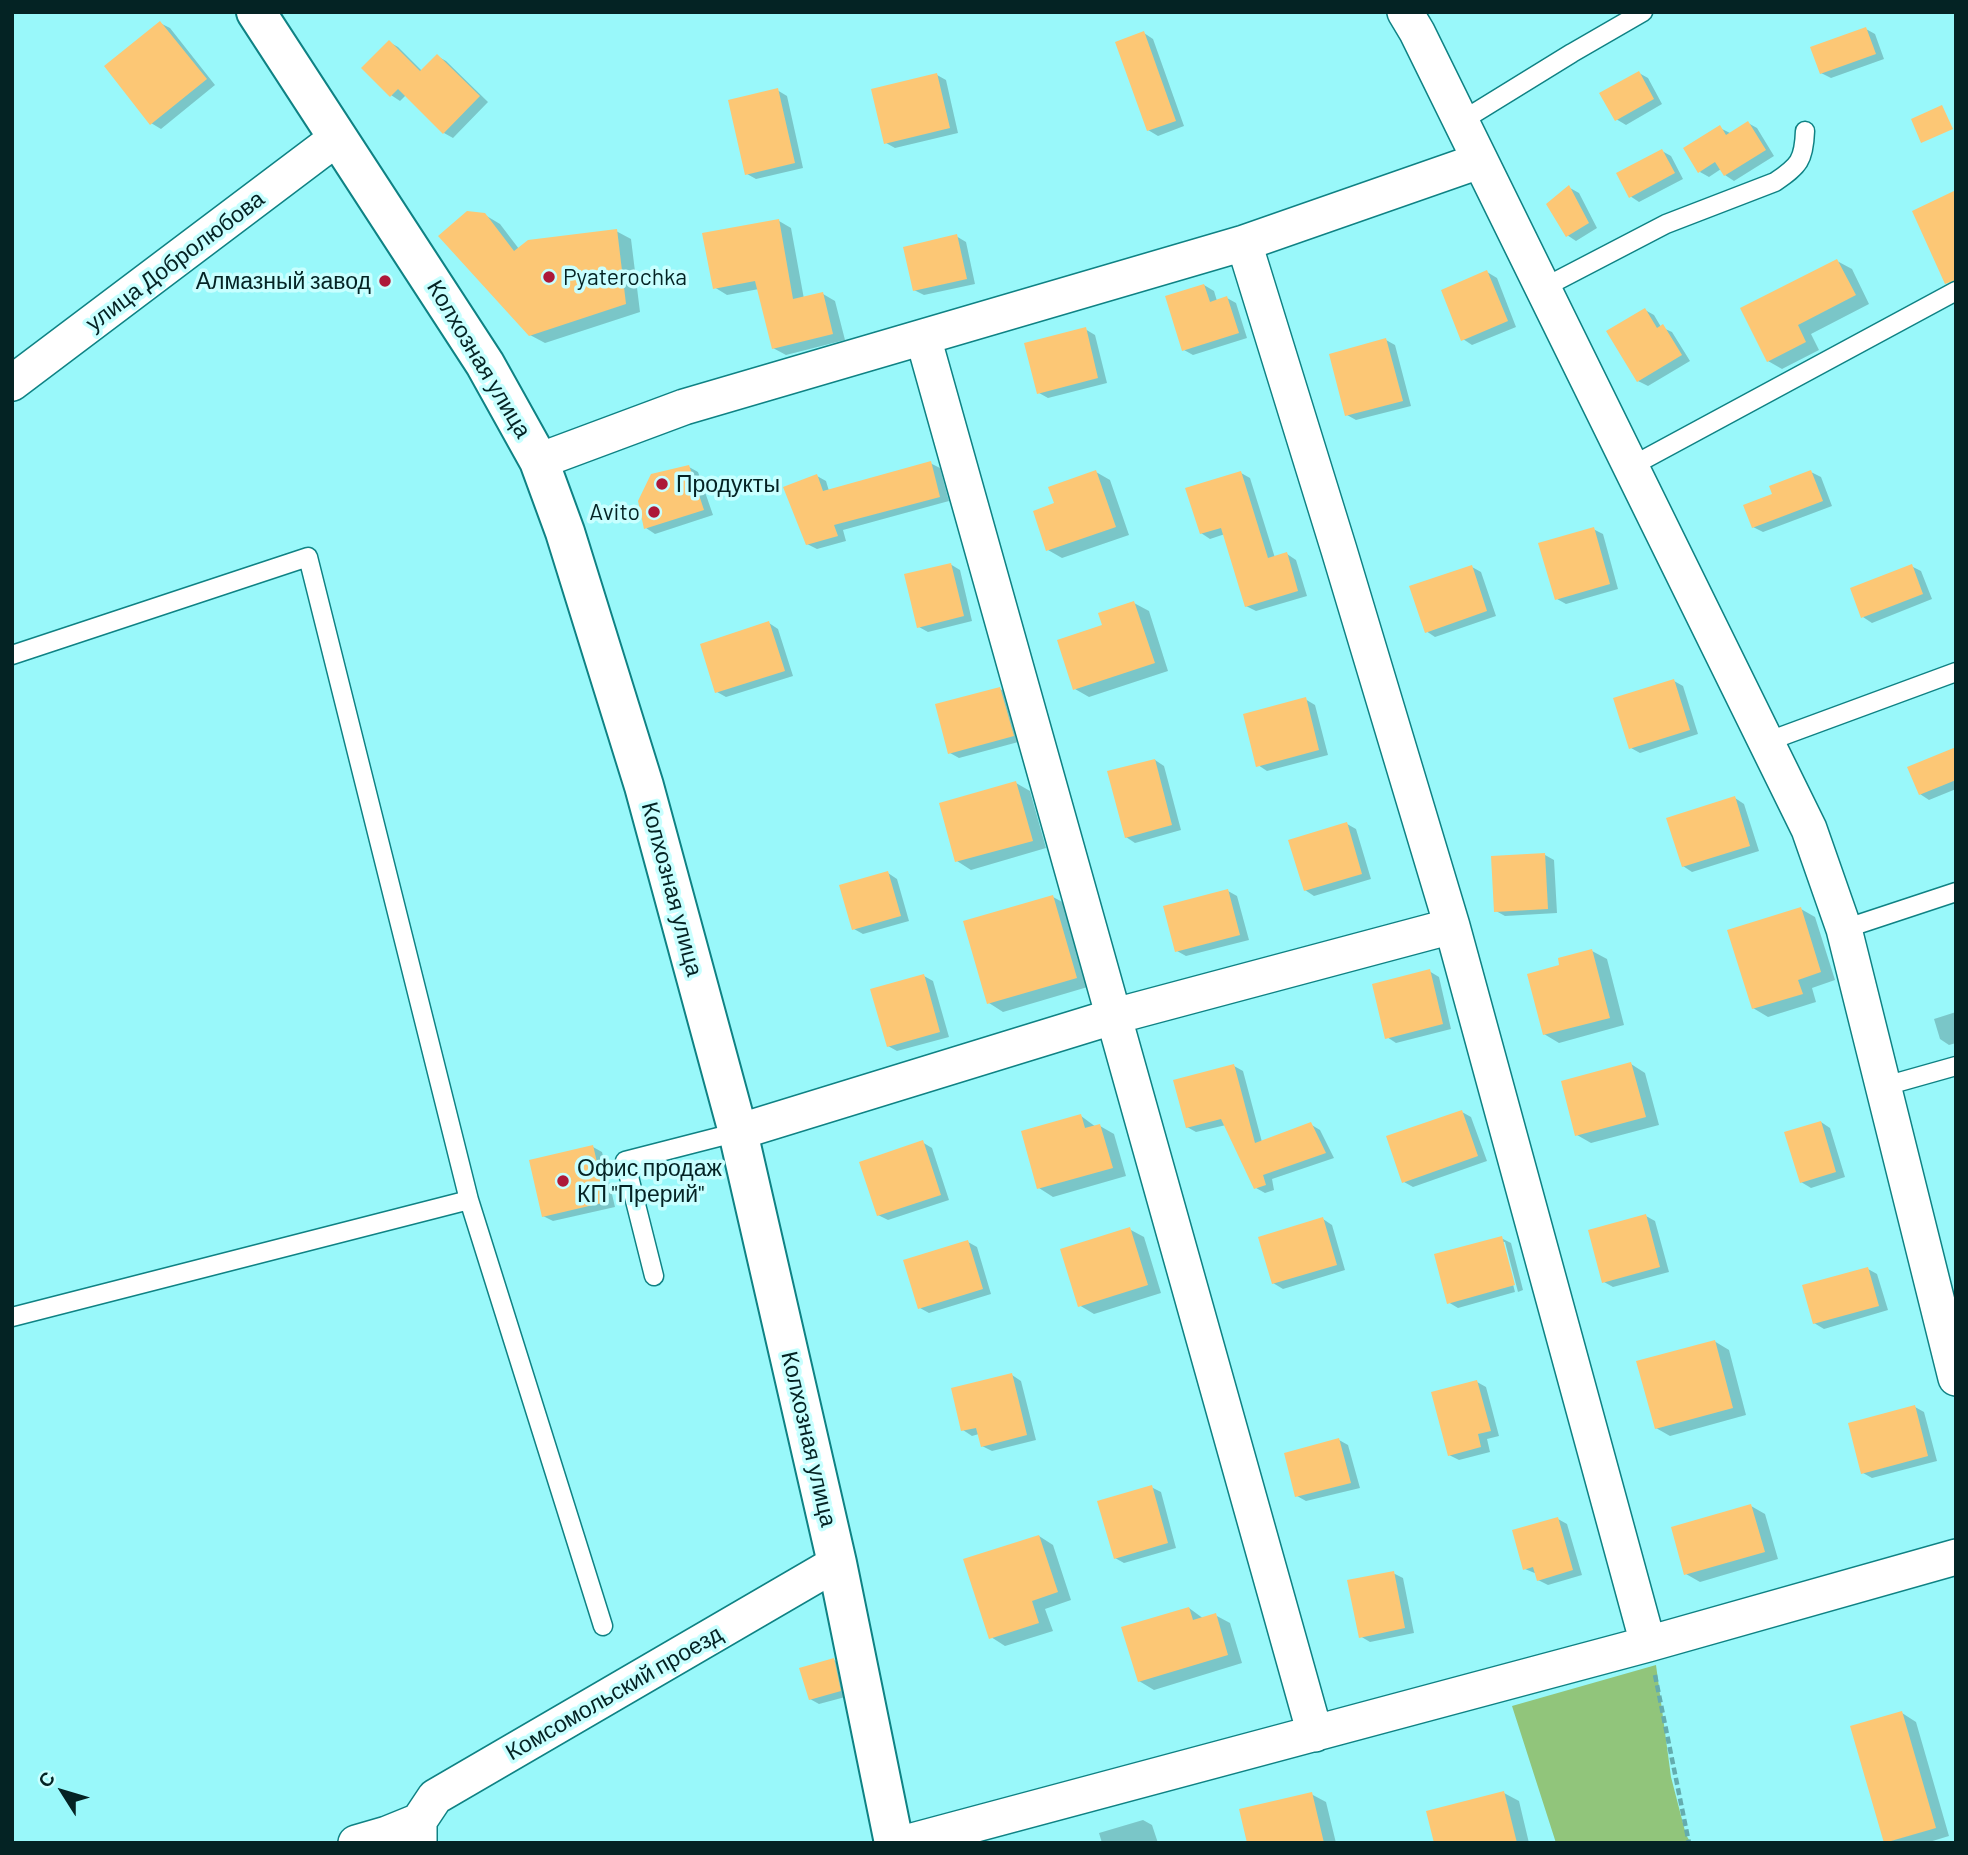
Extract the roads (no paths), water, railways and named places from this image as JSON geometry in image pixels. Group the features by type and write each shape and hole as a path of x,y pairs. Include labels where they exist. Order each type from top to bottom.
{"main road":[{"name":"Колхозная улица","path":"256,12 485,364 539,461 565,532 644,786 738,1132 837,1563 894,1843"}],"street":[{"path":"1405,12 1809,829 1844,929 1956,1378"},
{"name":"улица Добролюбова","path":"12,383 337,138"},
{"path":"539,461 631,415 684,407 1244,243 1479,161"},
{"path":"1244,243 1452,926 1648,1644"},
{"path":"923,337 1315,1734"},
{"path":"738,1132 1115,1016 1452,926"},
{"path":"905,1843 1648,1644 1956,1557"},
{"name":"Комсомольский проезд","path":"419,1832 435,1797 837,1563"},
{"path":"356,1843 387,1834 419,1832"}],"lane":[{"path":"1461,122 1643,12"},
{"path":"1542,288 1667,224 1775,181 1791,171 1804,153 1805,131"},
{"path":"1630,467 1956,291"},
{"path":"12,655 308,557 469,1200 603,1626"},
{"path":"1766,742 1956,672"},
{"path":"1844,929 1956,892"},
{"path":"1885,1086 1956,1066"},
{"path":"654,1276 625,1161 738,1132"},
{"path":"12,1317 469,1200"}],"place":[{"name":"Pyaterochka","path":"549,277"},
{"name":"Алмазный завод","path":"385,281"},
{"name":"Продукты","path":"662,484"},
{"name":"Avito","path":"654,512"},
{"name":"Офис продаж КП \"Прерий\"","path":"563,1181"}]}
